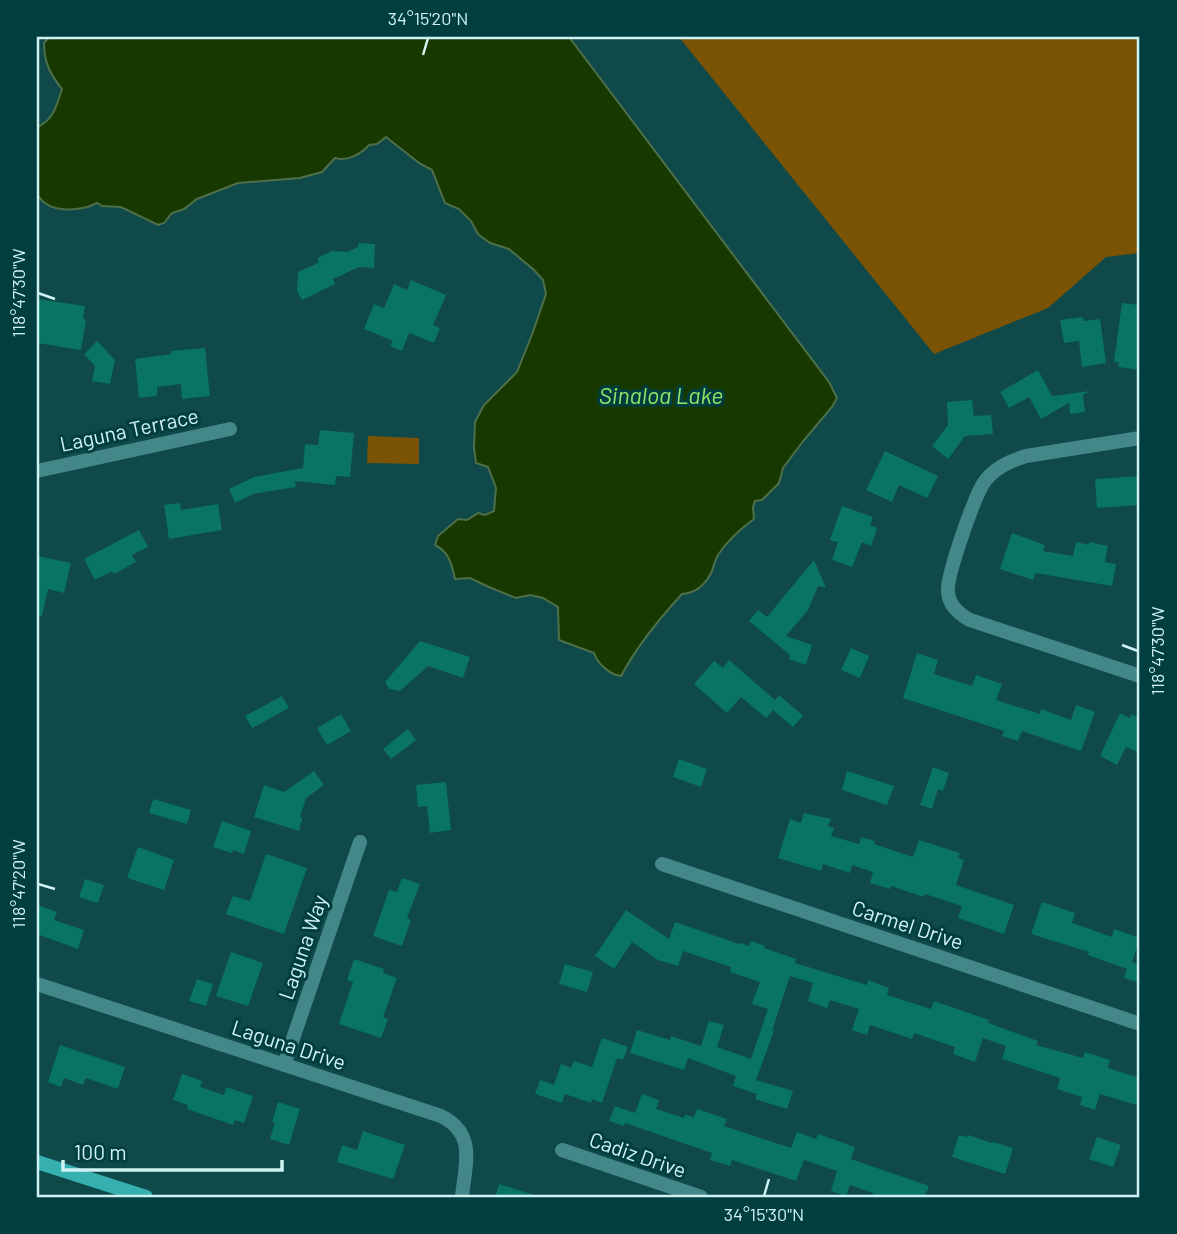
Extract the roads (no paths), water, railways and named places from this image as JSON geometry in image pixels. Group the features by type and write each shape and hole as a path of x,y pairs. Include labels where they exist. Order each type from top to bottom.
{"street":[{"name":"Laguna Terrace","path":"37,471 230,429"},
{"path":"1140,438 1026,456 997,468 976,496 949,578 948,592 953,607 971,620 1140,676"},
{"name":"Laguna Way","path":"284,1065 360,842"},
{"name":"Carmel Drive","path":"662,864 1140,1024"},
{"name":"Laguna Drive","path":"37,984 451,1121 465,1140 462,1197"},
{"name":"Cadiz Drive","path":"562,1150 701,1197"},
{"path":"37,1162 146,1197"}],"water":[{"name":"Sinaloa Lake","path":"49,37 569,37 829,382 837,398 783,468 779,483 762,500 755,501 754,519 734,535 722,550 704,584 697,590 682,594 649,633 621,676 608,671 594,653 559,640 558,607 543,598 530,595 516,598 470,578 455,579 447,555 435,545 438,536 458,519 467,520 478,513 485,515 494,511 496,488 488,467 476,463 475,422 484,405 517,372 546,294 543,280 509,249 490,243 478,234 471,221 459,209 445,203 432,170 386,137 354,156 335,158 322,172 300,178 238,183 197,199 184,209 172,213 164,223 158,225 121,207 102,206 97,203 71,209 50,206 37,194 37,127 51,117 62,89 51,73 44,50 44,43"}]}
